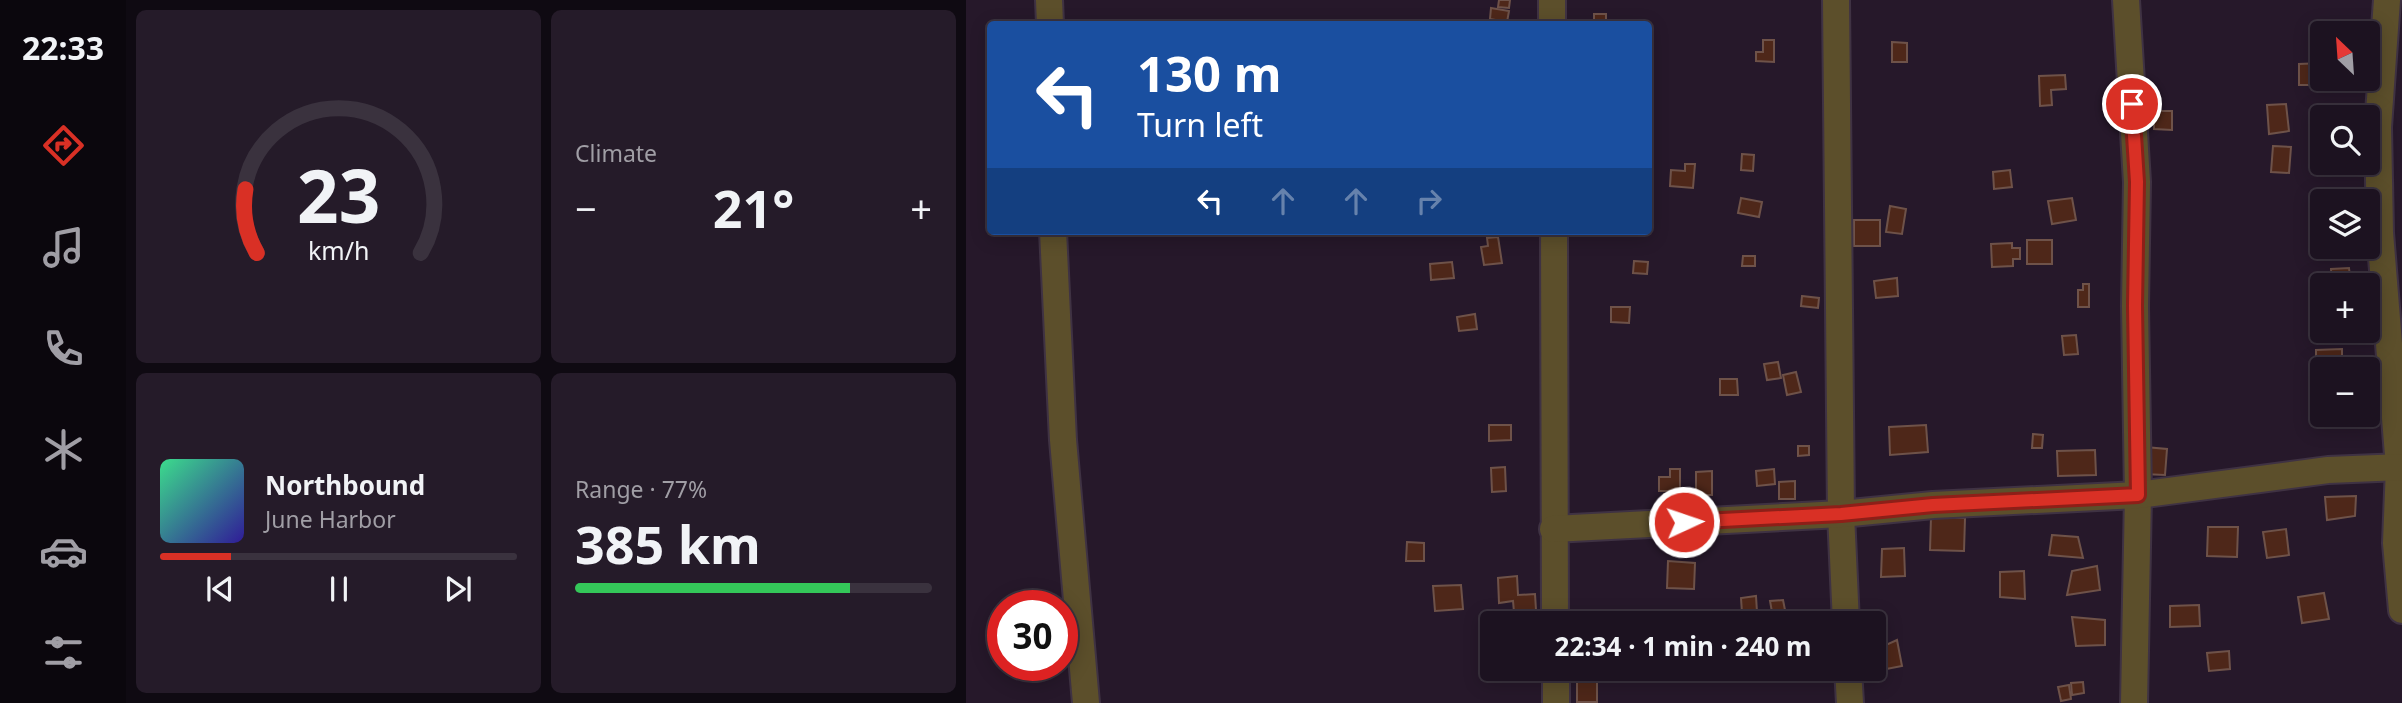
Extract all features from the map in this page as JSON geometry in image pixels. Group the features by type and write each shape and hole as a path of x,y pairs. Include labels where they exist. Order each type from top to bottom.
{"street":[{"path":"1049,0 1049,21"},
{"path":"1552,0 1552,21"},
{"path":"1836,0 1841,514 1845,611"},
{"path":"2126,0 2137,182 2135,306 2138,495 2134,703"},
{"path":"2387,0 2378,127 2380,233 2401,467 2396,543 2402,610"},
{"path":"1053,235 1063,440 1086,703"},
{"path":"1554,235 1555,611"},
{"path":"1553,529 2138,495 2328,470 2401,467"},
{"path":"1556,681 1556,703"},
{"path":"1849,681 1850,703"}],"building":[{"path":"1499,0 1510,0 1509,8 1498,7"},
{"path":"1491,8 1509,11 1507,21 1490,19"},
{"path":"1594,14 1606,14 1606,21 1594,21"},
{"path":"1763,40 1774,40 1774,62 1756,61 1756,52 1763,52"},
{"path":"1892,42 1907,43 1907,62 1892,62"},
{"path":"2299,64 2310,64 2310,85 2299,85"},
{"path":"2065,75 2066,89 2051,90 2052,105 2040,106 2039,76"},
{"path":"2286,104 2289,131 2269,134 2267,105"},
{"path":"2154,111 2172,111 2172,130 2154,129"},
{"path":"2273,146 2291,147 2289,173 2271,172"},
{"path":"1742,154 1754,155 1753,171 1741,170"},
{"path":"1685,164 1695,164 1693,188 1670,186 1671,170 1685,171"},
{"path":"2010,170 2012,187 1994,189 1993,172"},
{"path":"1741,198 1762,202 1759,217 1738,213"},
{"path":"2072,198 2076,220 2052,224 2048,201"},
{"path":"1890,206 1906,209 1902,234 1886,232"},
{"path":"1854,220 1880,220 1880,246 1854,246"},
{"path":"1498,237 1502,263 1484,265 1481,247 1488,246 1487,238"},
{"path":"2027,240 2052,240 2052,264 2027,264"},
{"path":"2012,243 2012,248 2020,248 2020,259 2013,259 2013,266 1992,267 1991,244"},
{"path":"1743,256 1755,256 1755,266 1742,266"},
{"path":"1634,261 1648,262 1647,274 1633,273"},
{"path":"1452,262 1454,278 1431,280 1430,264"},
{"path":"2349,268 2350,273 2331,273 2331,269"},
{"path":"1897,278 1898,296 1876,298 1874,281"},
{"path":"2083,284 2089,284 2089,307 2078,307 2078,290 2083,290"},
{"path":"1802,296 1819,298 1818,308 1801,306"},
{"path":"1611,307 1630,307 1629,323 1611,322"},
{"path":"1475,314 1477,329 1459,331 1457,317"},
{"path":"2076,335 2078,354 2064,355 2062,336"},
{"path":"2342,349 2342,357 2316,357 2316,350"},
{"path":"1778,362 1781,378 1767,380 1764,364"},
{"path":"1796,372 1801,392 1787,395 1783,375"},
{"path":"1720,379 1737,379 1738,395 1720,395"},
{"path":"1489,425 1511,425 1511,440 1489,441"},
{"path":"1926,425 1928,452 1890,455 1889,427"},
{"path":"2033,434 2043,435 2042,448 2032,448"},
{"path":"1798,446 1809,446 1809,455 1798,456"},
{"path":"2145,447 2167,449 2165,475 2143,474"},
{"path":"2095,450 2096,475 2058,476 2057,451"},
{"path":"1505,467 1506,491 1492,492 1491,468"},
{"path":"1670,469 1680,469 1680,491 1659,491 1659,477 1670,477"},
{"path":"1774,469 1775,484 1757,486 1756,471"},
{"path":"1712,471 1712,495 1696,495 1696,472"},
{"path":"1795,481 1795,499 1779,499 1779,482"},
{"path":"1664,494 1675,494 1674,510 1664,511"},
{"path":"2356,496 2355,516 2327,520 2325,497"},
{"path":"1931,517 1965,518 1964,551 1930,550"},
{"path":"2208,527 2238,527 2237,557 2207,556"},
{"path":"2286,529 2289,555 2267,558 2263,532"},
{"path":"2052,535 2078,537 2083,558 2049,555"},
{"path":"1407,542 1424,543 1424,561 1406,561"},
{"path":"1904,548 1905,576 1881,577 1882,549"},
{"path":"1668,561 1695,563 1694,589 1667,588"},
{"path":"2097,566 2100,590 2067,595 2072,571"},
{"path":"2024,571 2025,599 2000,597 2000,572"},
{"path":"1517,576 1518,595 1535,594 1536,610 1514,611 1513,601 1499,603 1498,578"},
{"path":"1461,585 1463,609 1435,611 1433,586"},
{"path":"2324,593 2329,619 2302,623 2298,597"},
{"path":"1756,596 1757,611 1742,611 1741,598"},
{"path":"1783,600 1785,610 1772,611 1770,601"},
{"path":"2199,605 2200,626 2170,627 2170,606"},
{"path":"2072,617 2105,620 2105,645 2076,646"},
{"path":"1897,640 1902,666 1886,669 1886,645"},
{"path":"2229,651 2230,669 2209,671 2207,653"},
{"path":"1577,681 1597,681 1597,702 1577,702"},
{"path":"2083,682 2084,693 2072,695 2071,683"},
{"path":"2069,685 2071,699 2061,701 2058,687"}],"route":[{"path":"1684,522 1841,514 1933,505 2138,495 2135,306 2137,182 2132,104"}]}
